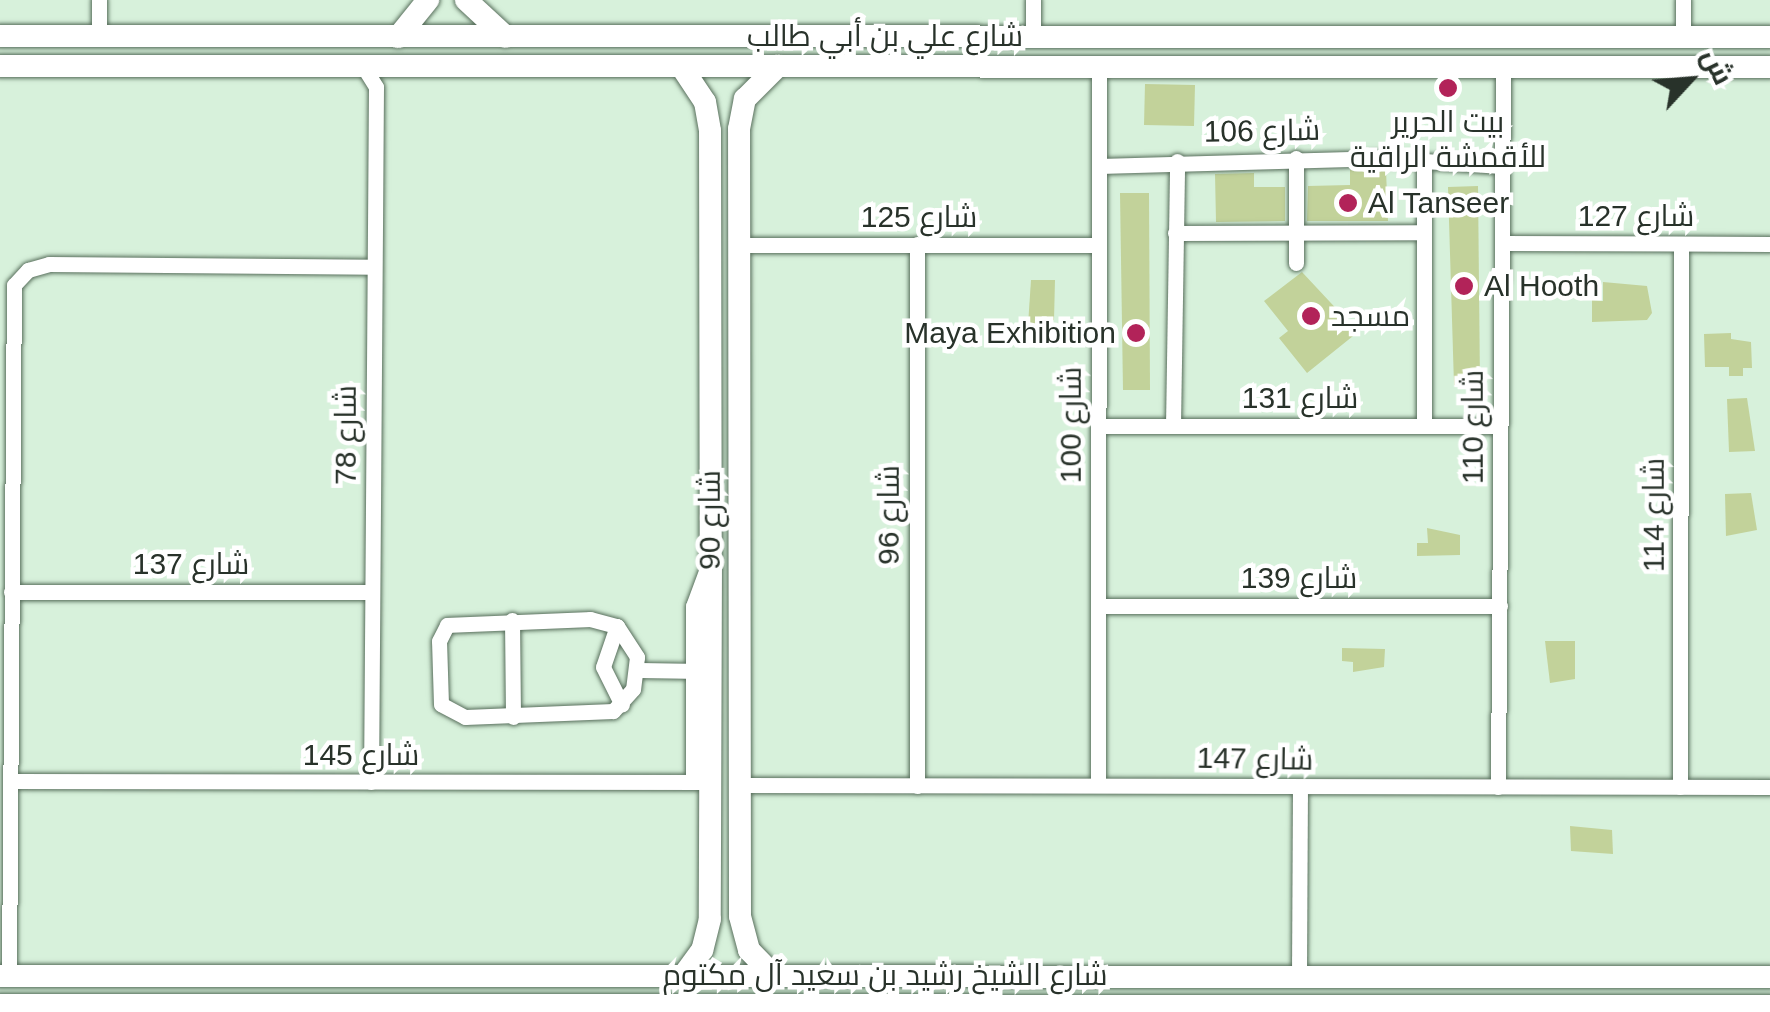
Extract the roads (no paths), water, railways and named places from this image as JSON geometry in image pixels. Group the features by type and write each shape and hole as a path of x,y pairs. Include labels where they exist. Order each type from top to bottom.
{"street":[{"path":"99,0 100,37"},
{"path":"398,37 428,0"},
{"path":"466,0 506,37"},
{"path":"1033,0 1033,37"},
{"path":"1683,0 1683,36"},
{"name":"شارع علي بن أبي طالب","path":"0,36 1770,37"},
{"path":"217,66 211,48 218,37"},
{"path":"1264,67 1270,52 1265,37"},
{"path":"1744,67 1751,52 1746,37"},
{"path":"1312,38 1312,67"},
{"name":"شارع علي بن أبي طالب","path":"0,66 217,66 370,77 388,66 1770,67"},
{"path":"0,80 51,66"},
{"name":"شارع 90","path":"681,66 708,116 711,550 702,671 702,782 711,858 708,936 683,976"},
{"name":"شارع 90","path":"774,976 749,950 741,928 740,114 754,86 778,66"},
{"name":"شارع 100","path":"1098,785 1099,66"},
{"name":"شارع 110","path":"1498,787 1502,67"},
{"name":"شارع 78","path":"370,77 374,267 371,782"},
{"path":"1296,158 1296,262"},
{"name":"شارع 106","path":"1099,166 1296,158 1502,166"},
{"path":"1173,426 1177,161"},
{"path":"1424,165 1424,426"},
{"path":"710,177 728,171 740,178"},
{"path":"1175,233 1424,232"},
{"name":"شارع 127","path":"1502,243 1770,244"},
{"name":"شارع 96","path":"917,244 917,786"},
{"name":"شارع 114","path":"1680,787 1681,244"},
{"name":"شارع 125","path":"740,245 1099,245"},
{"path":"5,976 11,592 6,478 12,296 28,270 50,264 374,267"},
{"name":"شارع 131","path":"1099,426 1500,426"},
{"path":"711,550 726,554 740,548"},
{"name":"شارع 137","path":"11,592 372,592"},
{"name":"شارع 139","path":"1098,606 1500,606"},
{"path":"600,619 617,626 633,646 638,670 622,705 603,715 456,716 439,695 438,641 447,625 600,619"},
{"path":"512,620 513,717"},
{"path":"617,626 604,666 622,705"},
{"path":"638,670 702,671"},
{"name":"شارع 145","path":"10,781 702,782"},
{"name":"شارع 147","path":"740,784 1770,788"},
{"path":"1299,976 1300,787"},
{"path":"711,858 726,872 740,860"},
{"name":"شارع الشيخ رشيد بن سعيد آل مكتوم","path":"5,976 1770,976"},
{"path":"496,976 490,995 497,1005"},
{"path":"952,1006 962,987 954,976"},
{"path":"981,976 974,995 982,1006"},
{"name":"شارع الشيخ رشيد بن سعيد آل مكتوم","path":"0,1005 497,1005 539,1009 1770,1006"}],"place":[{"name":"بيت الحرير للأقمشة الراقية","path":"1448,88"},
{"name":"Al Tanseer","path":"1348,203"},
{"name":"Al Hooth","path":"1464,286"},
{"name":"مسجد","path":"1311,316"},
{"name":"Maya Exhibition","path":"1136,333"}]}
